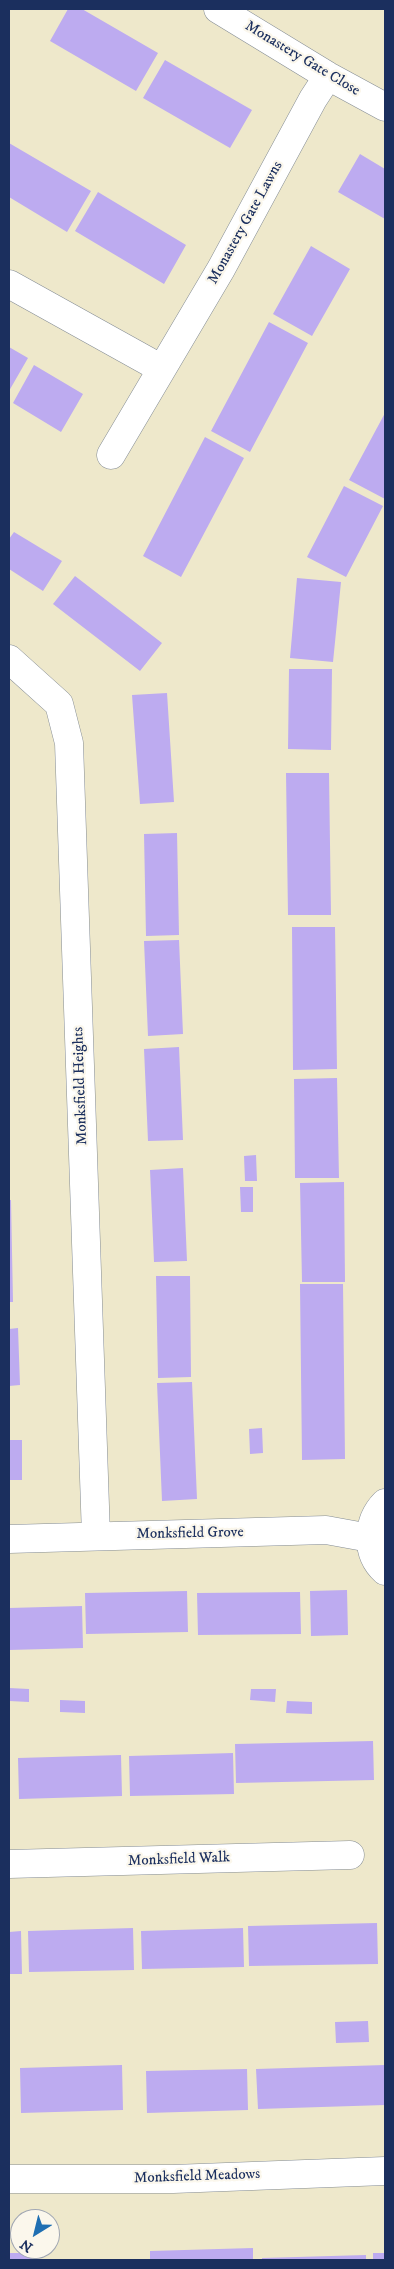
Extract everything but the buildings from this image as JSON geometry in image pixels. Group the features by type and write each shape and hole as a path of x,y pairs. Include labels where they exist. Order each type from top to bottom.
{"street":[{"name":"Monastery Gate Close","path":"218,9 328,76 385,107"},
{"name":"Monastery Gate Lawns","path":"111,454 221,269 313,99 328,76"},
{"path":"9,284 162,369"},
{"name":"Monksfield Heights","path":"9,659 59,704 69,743 96,1536"},
{"path":"385,1503 378,1510 372,1523 370,1538 373,1553 385,1571"},
{"name":"Monksfield Grove","path":"9,1539 326,1530 370,1538"},
{"name":"Monksfield Walk","path":"9,1864 350,1855"},
{"name":"Monksfield Meadows","path":"9,2179 173,2179 385,2171"}]}
